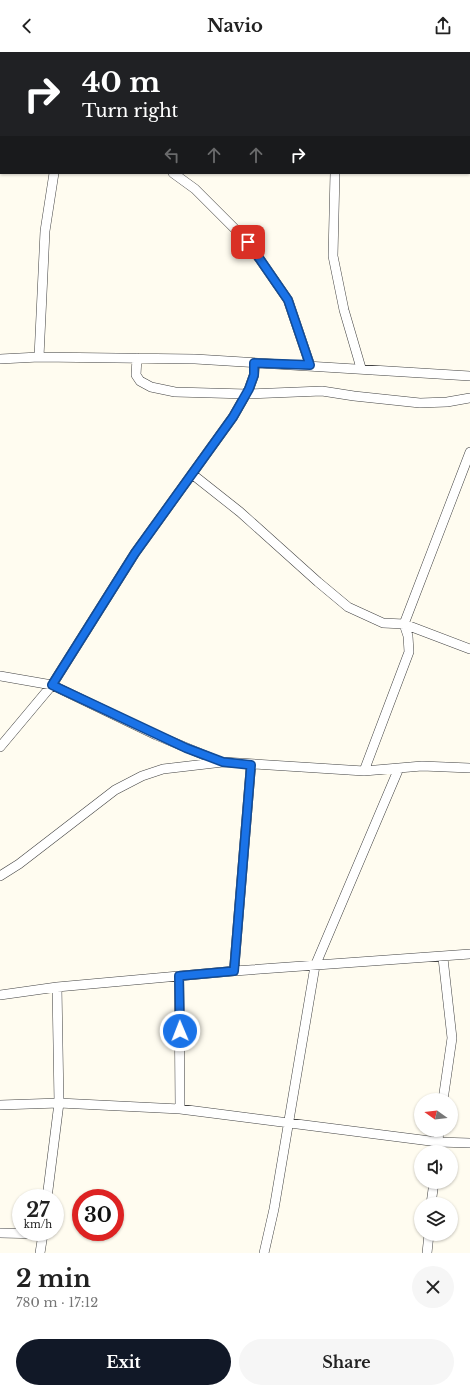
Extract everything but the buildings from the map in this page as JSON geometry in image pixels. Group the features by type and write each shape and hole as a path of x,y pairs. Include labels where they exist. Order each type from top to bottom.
{"street":[{"path":"39,357 45,231 54,174"},
{"path":"174,174 195,189 248,242 288,300 310,365"},
{"path":"335,174 332,256 344,310 361,368"},
{"path":"0,359 39,357 137,358 310,365 470,376"},
{"path":"137,358 136,375 140,381 151,387 175,392 247,394 322,391 420,403 447,402 470,398"},
{"path":"0,747 52,685 135,553 233,417 247,394 254,375 254,363"},
{"path":"364,771 409,652 408,636 404,624 470,452"},
{"path":"192,474 240,512 348,607 383,623 404,624 470,649"},
{"path":"0,676 52,685 156,735 223,762"},
{"path":"0,876 19,864 115,790 142,776 163,769 223,762 251,765 364,771 422,766 470,768"},
{"path":"234,971 251,765"},
{"path":"264,1253 274,1208 289,1124 315,966 399,768"},
{"path":"0,995 57,987 234,971 443,958 470,954"},
{"path":"443,958 452,1038 444,1093"},
{"path":"179,976 180,1109"},
{"path":"48,1189 59,1103 57,987"},
{"path":"0,1105 59,1103 180,1109 438,1142 470,1143"},
{"path":"437,1145 438,1137"},
{"path":"0,1232 12,1232"},
{"path":"40,1253 42,1241"},
{"path":"427,1253 428,1241"}],"route":[{"path":"180,1031 179,976 234,971 251,765 223,762 186,748 52,685 135,553 233,417 249,389 254,375 254,363 310,365 288,300 248,242"}]}
